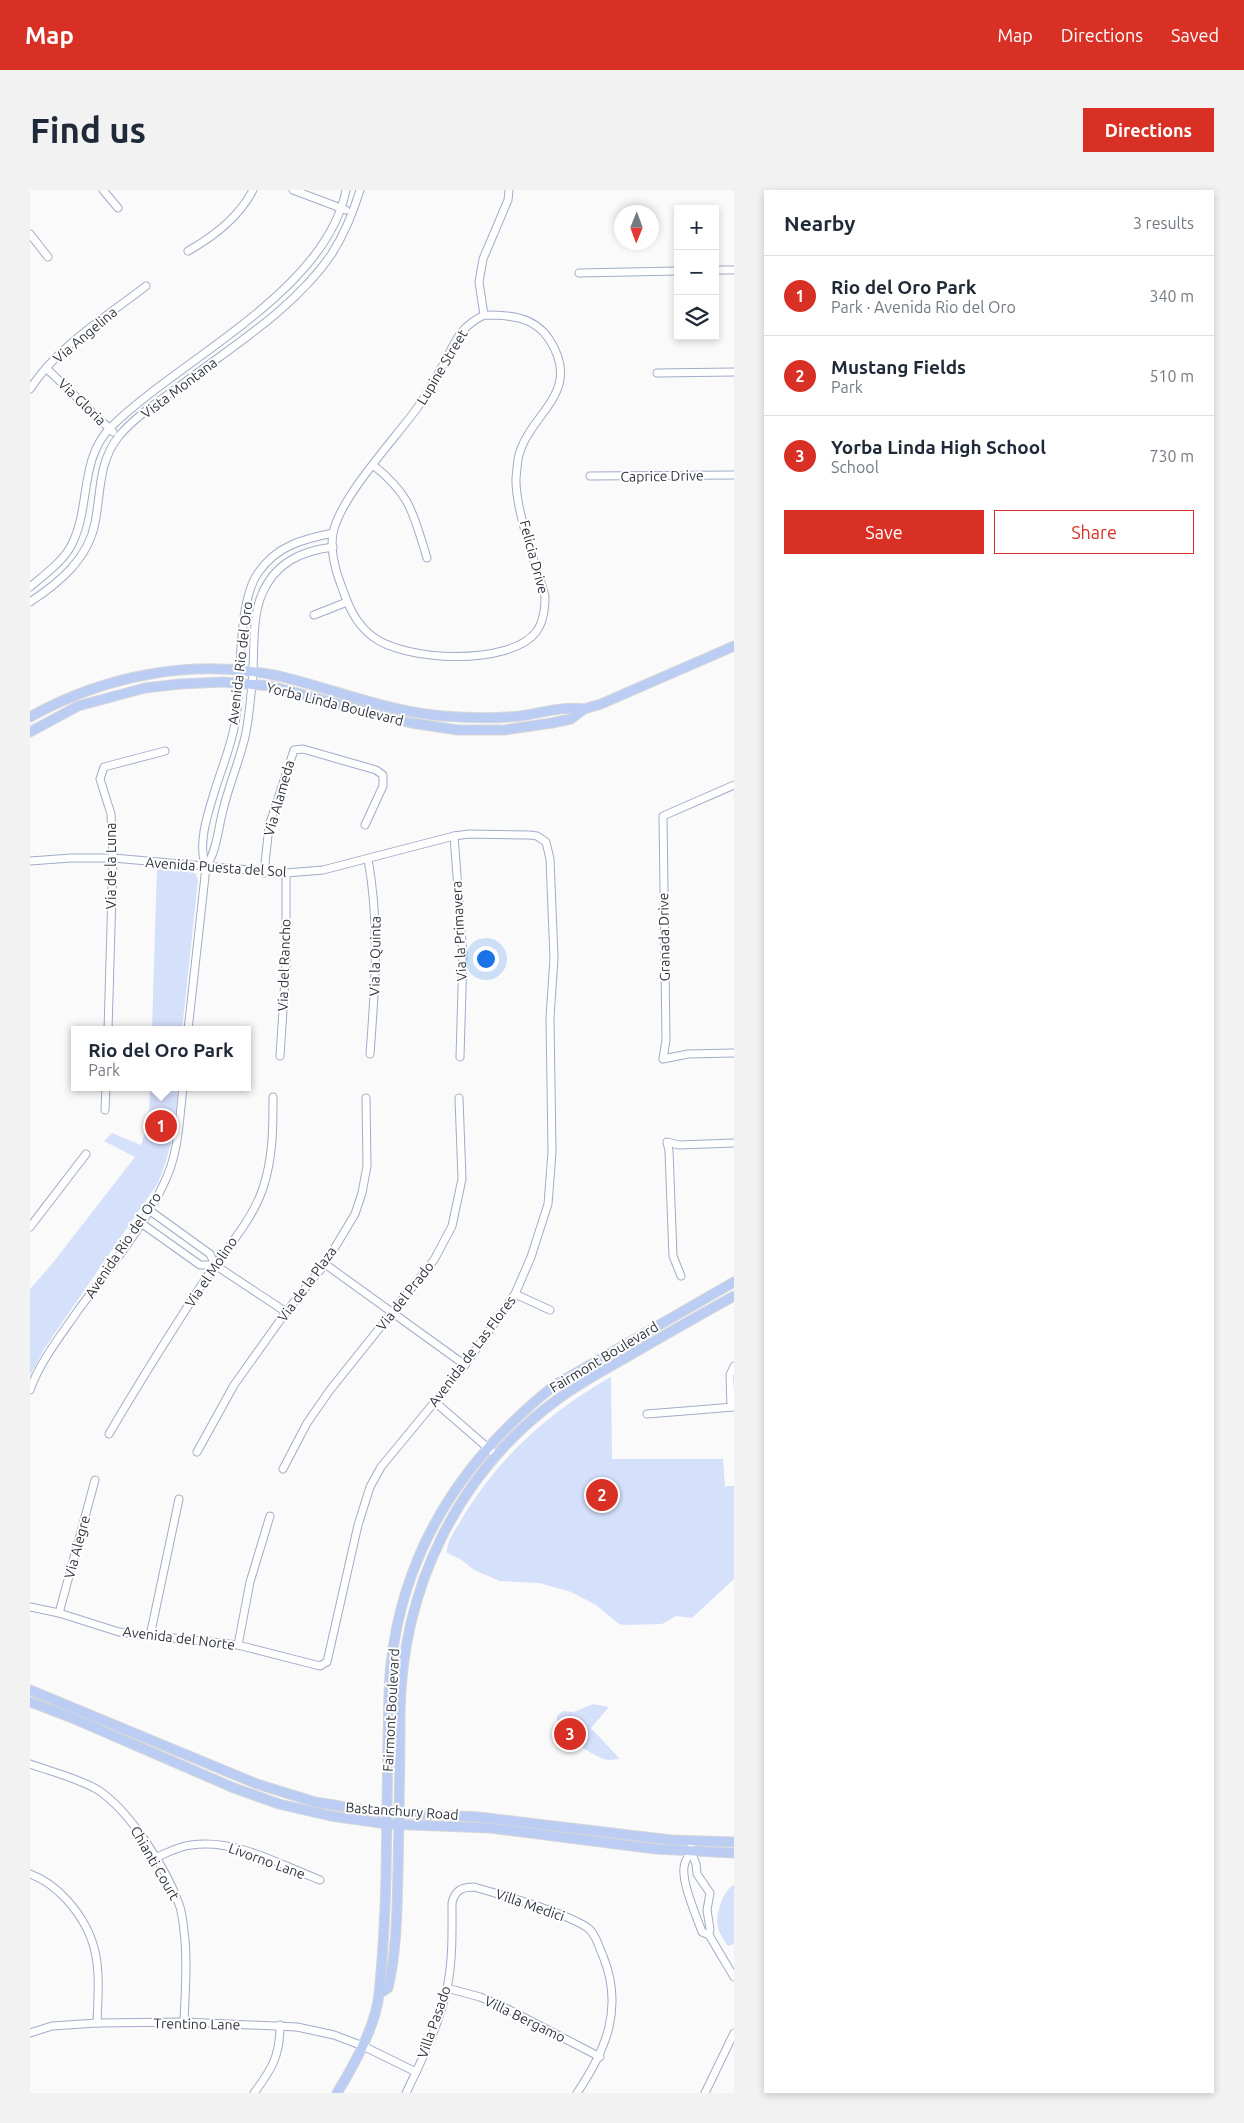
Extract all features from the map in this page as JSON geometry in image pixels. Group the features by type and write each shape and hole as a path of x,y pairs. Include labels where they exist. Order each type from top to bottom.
{"main road":[{"name":"Yorba Linda Boulevard","path":"30,717 79,693 114,681 181,670 241,671 278,676 431,715 494,718 538,713 567,707 584,709 601,704 734,646"},
{"name":"Yorba Linda Boulevard","path":"30,732 78,706 130,692 180,684 240,683 271,686 411,723 458,730 494,730 571,720 584,709"},
{"path":"494,718 494,730"},
{"name":"Fairmont Boulevard","path":"337,2093 363,2046 379,1994 385,1930 391,1664 398,1620 410,1579 422,1549 461,1479 487,1447 518,1416 555,1385 734,1282"},
{"name":"Fairmont Boulevard","path":"379,1994 388,1988 396,1944 400,1710 401,1683 407,1636 416,1599 433,1554 447,1525 482,1472 496,1455 518,1432 560,1397 591,1377 734,1296"},
{"path":"422,1549 433,1554"},
{"name":"Bastanchury Road","path":"30,1690 257,1784 315,1802 387,1813 488,1817 691,1842 734,1842"},
{"name":"Bastanchury Road","path":"30,1702 70,1717 234,1788 279,1804 348,1819 387,1824 490,1828 691,1852 734,1853"},
{"path":"389,1709 400,1710"}],"street":[{"path":"103,190 118,208"},
{"path":"188,251 209,239 225,224 241,208 252,190"},
{"path":"293,190 353,213"},
{"name":"Vista Montana","path":"30,588 53,567 72,545 84,509 85,484 94,453 110,429 163,384 284,290 324,242 342,209 346,190"},
{"name":"Vista Montana","path":"33,600 65,576 85,550 95,525 102,472 111,448 118,437 145,413 287,304 312,279 331,255 353,213 360,190"},
{"path":"484,315 479,282 483,259 505,207 509,190"},
{"path":"30,234 48,257"},
{"path":"719,270 734,270"},
{"path":"579,273 674,271"},
{"name":"Via Angelina","path":"30,389 46,368 78,339 146,286"},
{"name":"Lupine Street","path":"333,533 343,508 372,465 414,413 445,362 458,335 469,323 484,315"},
{"name":"Felicia Drive","path":"333,533 333,547 338,579 355,619 373,637 403,651 459,656 496,653 520,646 536,632 545,613 545,596 518,499 516,479 519,454 557,391 560,369 556,350 543,331 526,320 508,315 484,315"},
{"name":"Via Gloria","path":"46,368 118,437"},
{"path":"657,373 734,372"},
{"path":"372,465 398,487 405,497 411,508 427,558"},
{"name":"Caprice Drive","path":"590,476 734,475"},
{"name":"Avenida Rio del Oro","path":"206,867 201,855 210,806 236,719 248,593 257,574 269,559 288,546 306,539 333,533"},
{"name":"Avenida Rio del Oro","path":"188,1026 206,867 212,856 223,808 245,738 252,684 258,604 271,578 280,567 294,557 315,549 333,547"},
{"path":"30,588 33,600"},
{"path":"314,615 347,602"},
{"name":"Via Alameda","path":"264,873 269,826 294,750 303,749 321,754 376,770 383,775 383,786 365,825"},
{"name":"Via de la Luna","path":"108,1026 113,858 111,814 100,779 104,767 165,751"},
{"name":"Granada Drive","path":"734,784 662,816 666,1040 663,1059 688,1054 734,1053"},
{"name":"Avenida Puesta del Sol","path":"30,861 113,858 264,873 286,873 323,870 454,836 483,833 529,835 537,836 546,842"},
{"name":"Via la Primavera","path":"454,836 463,955 460,1057"},
{"name":"Avenida de Las Flores","path":"327,1662 358,1525 370,1486 381,1466 465,1364 515,1294 531,1257 548,1204 552,1152 550,1027 554,958 550,859 546,842"},
{"name":"Via la Quinta","path":"368,859 374,890 376,950 370,1054"},
{"name":"Via del Rancho","path":"280,1056 286,964 286,873"},
{"path":"105,1110 106,1091"},
{"name":"Avenida Rio del Oro","path":"30,1390 54,1345 141,1223 161,1189 171,1166 177,1141 183,1091"},
{"name":"Via el Molino","path":"109,1434 159,1350 244,1225 263,1189 271,1156 273,1097"},
{"name":"Via de la Plaza","path":"197,1452 234,1385 286,1312 325,1264 354,1214 362,1193 367,1166 366,1098"},
{"name":"Via del Prado","path":"283,1469 307,1423 324,1398 434,1260 452,1226 462,1179 460,1098"},
{"path":"681,1276 673,1256 670,1151 667,1142 679,1145 734,1144"},
{"path":"30,1227 86,1154"},
{"path":"149,1210 210,1254 215,1265 286,1312"},
{"path":"141,1223 200,1265 215,1265"},
{"path":"325,1264 465,1364"},
{"path":"515,1294 550,1310"},
{"path":"647,1414 733,1407 730,1375 734,1366"},
{"path":"435,1402 496,1455"},
{"name":"Via Alegre","path":"59,1613 95,1480"},
{"path":"150,1636 179,1499"},
{"path":"238,1645 250,1582 270,1516"},
{"name":"Avenida del Norte","path":"30,1607 59,1613 119,1632 238,1645 320,1666 327,1662"},
{"name":"Chianti Court","path":"30,1764 77,1780 96,1789 115,1802 128,1817 155,1858 180,1905 185,1932 184,2022"},
{"path":"691,1842 691,1852 696,1864 697,1874 709,1888 710,1898 707,1910 709,1935"},
{"name":"Livorno Lane","path":"155,1858 179,1847 209,1843 251,1853 320,1880"},
{"path":"691,1852 684,1864 684,1868 685,1881 695,1912 702,1932 709,1935 734,1977"},
{"path":"30,1874 58,1890 76,1910 92,1936 99,1976 97,2023"},
{"name":"Villa Medici","path":"459,1890 466,1887 474,1887 540,1906 588,1929 595,1938 607,1966 612,1997 608,2033 600,2057"},
{"name":"Villa Pasado","path":"406,2093 439,2015 447,1988 451,1957 452,1903 454,1895 459,1890"},
{"path":"695,1912 707,1910"},
{"name":"Villa Bergamo","path":"447,1988 480,1997 500,2005 600,2057"},
{"name":"Trentino Lane","path":"30,2033 52,2026 97,2023 184,2022 312,2028 363,2046 416,2072"},
{"path":"254,2093 273,2065 280,2043 280,2025"},
{"path":"705,2093 734,2033"},
{"path":"577,2093 600,2057"}],"shaded area":[{"path":"157,867 190,871 196,874 198,880 182,1026 152,1026"},
{"path":"150,1091 178,1091 172,1136 167,1159 158,1183 44,1349 30,1376 30,1289 52,1264 135,1157 104,1141 112,1133 141,1145 149,1119"},
{"path":"611,1377 612,1459 723,1459 725,1488 726,1486 734,1486 734,1579 692,1618 676,1616 662,1624 619,1624 596,1605 571,1592 539,1583 500,1581 474,1570 462,1560 447,1553 451,1537 474,1499 507,1458 545,1422"},
{"path":"593,1704 609,1707 591,1728 620,1759 608,1760 593,1754 568,1736 558,1722 557,1716 563,1711 574,1712"},
{"path":"734,1885 734,1944 728,1946 719,1931 717,1923 720,1904 726,1893"}],"place":[{"name":"Rio del Oro Park","path":"161,1126"},
{"name":"Mustang Fields","path":"602,1495"},
{"name":"Yorba Linda High School","path":"570,1734"}]}
